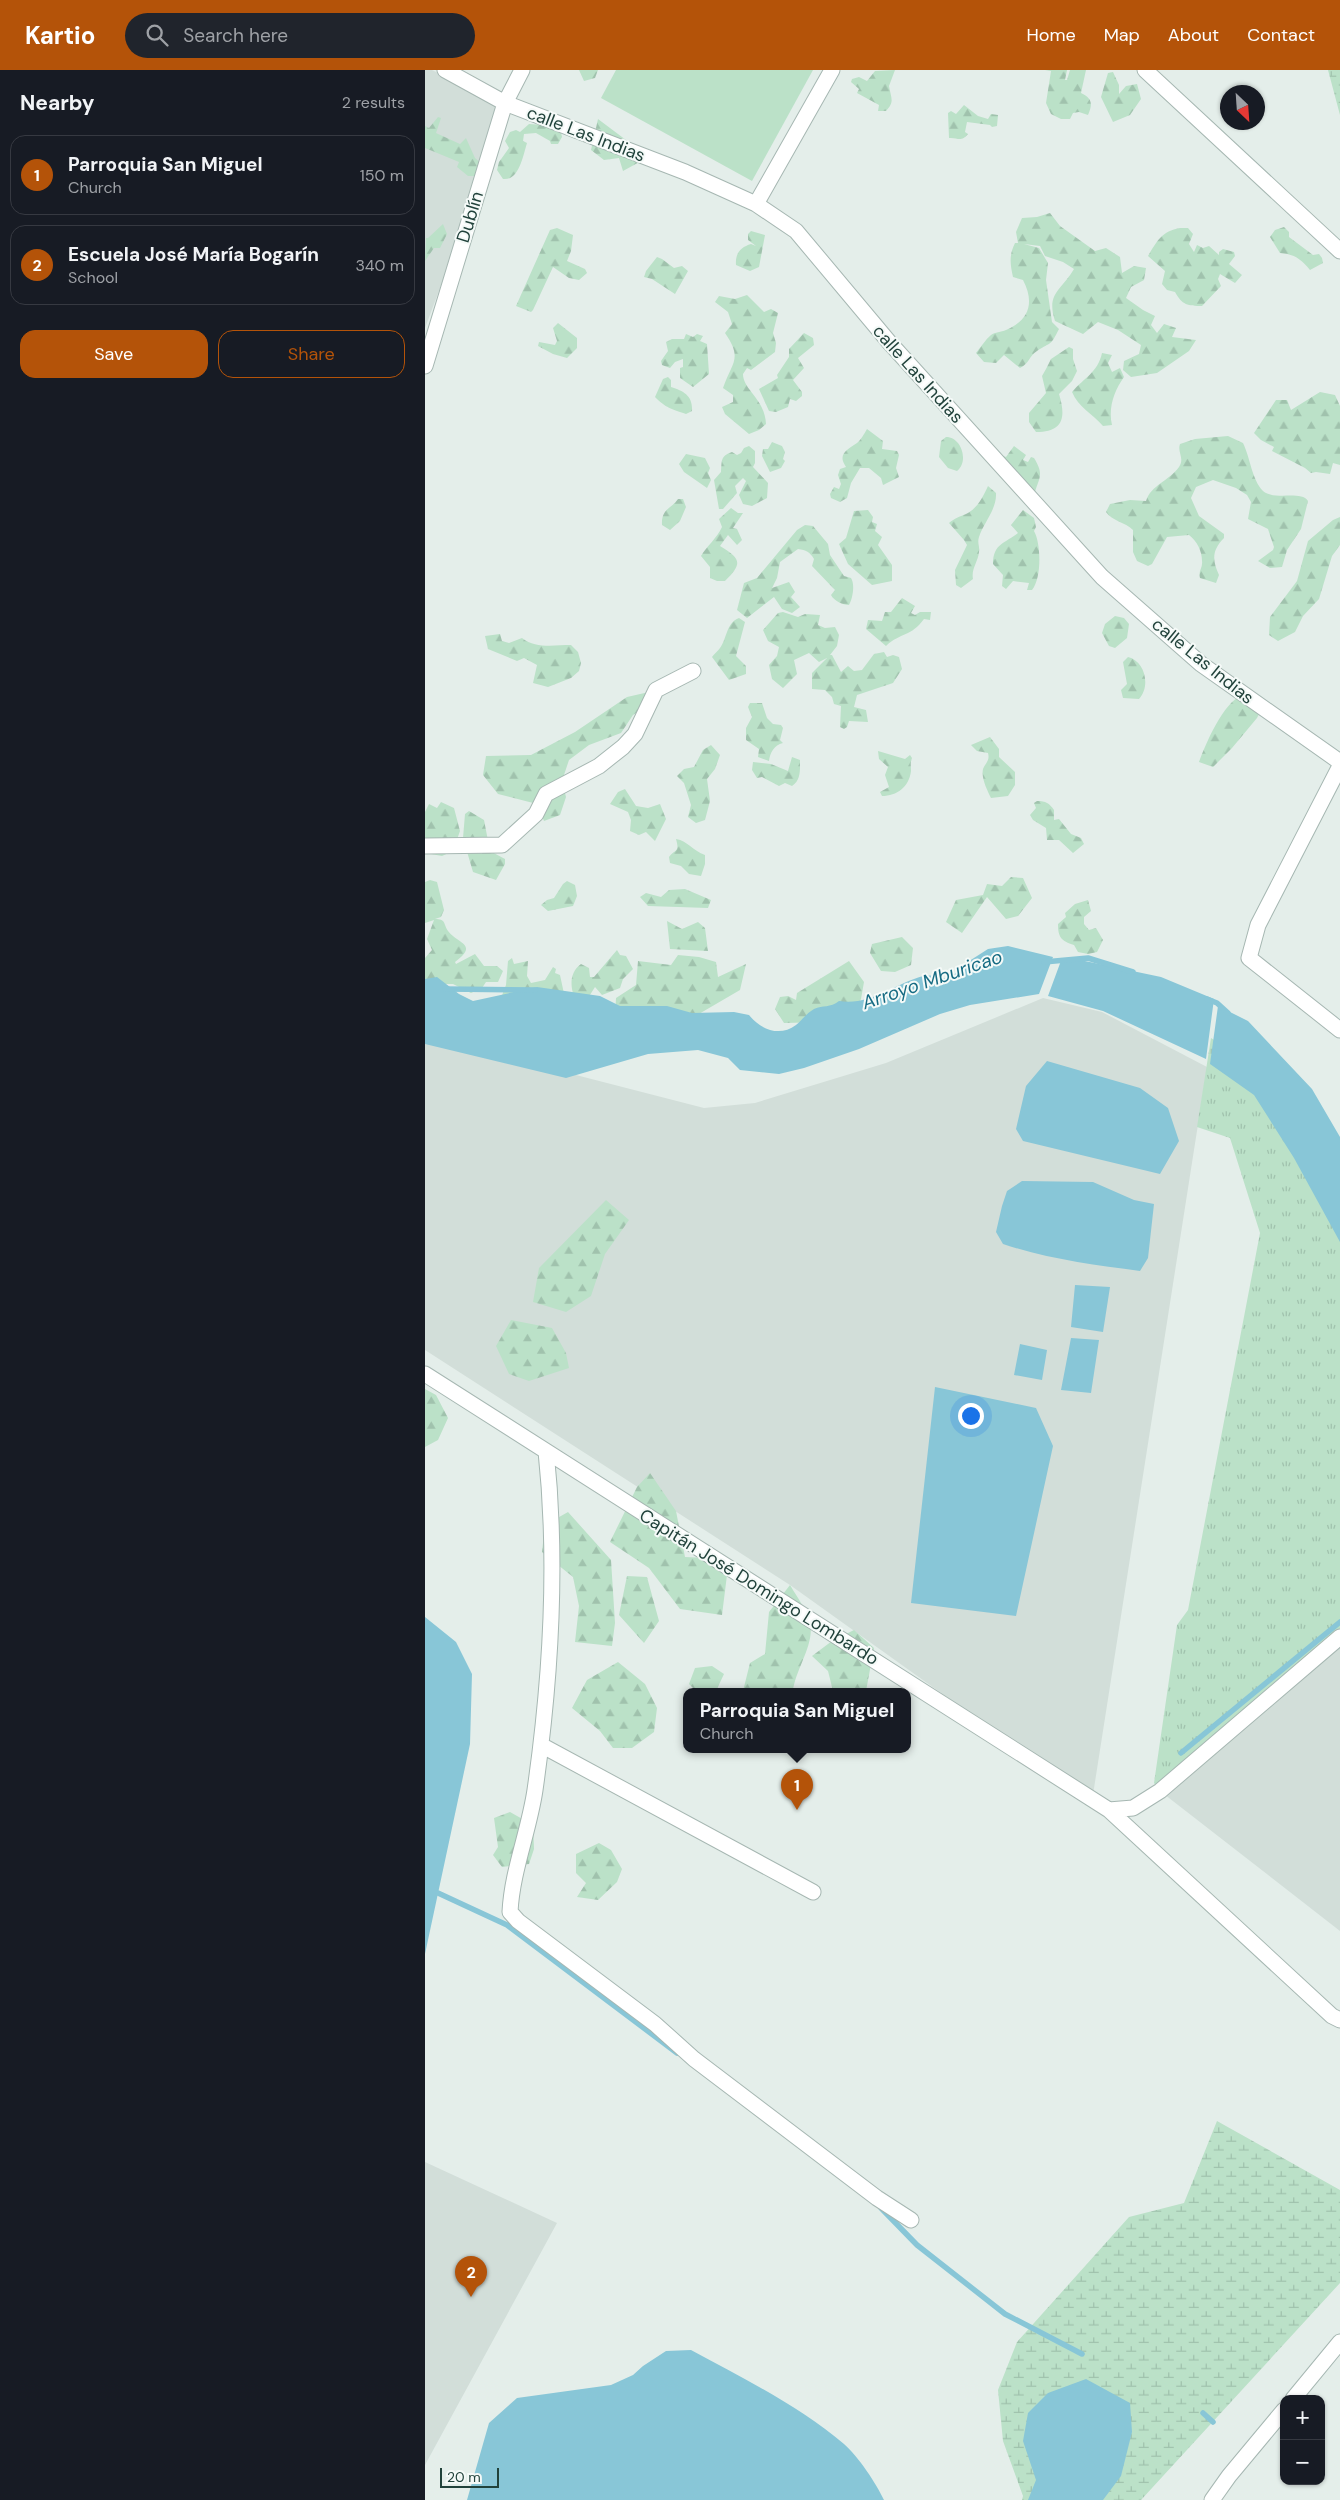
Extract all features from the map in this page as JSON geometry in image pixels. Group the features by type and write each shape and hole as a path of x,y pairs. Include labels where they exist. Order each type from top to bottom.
{"street":[{"name":"calle Las Indias","path":"445,70 505,103 685,172 755,204 796,231 896,349 1102,577 1201,664 1340,762"},
{"name":"Dublín","path":"425,366 505,103 522,70"},
{"path":"755,204 833,70"},
{"path":"1145,70 1340,251"},
{"path":"425,846 501,845 536,814 546,794 599,766 623,747 635,734 656,690 693,671"},
{"path":"1340,766 1258,925 1249,958 1340,1030"},
{"name":"Capitán José Domingo Lombardo","path":"425,1374 855,1646 1092,1802 1109,1810"},
{"path":"546,1451 552,1512 552,1581 547,1696 535,1793 510,1912 518,1921 655,2024 694,2060 877,2198 911,2220"},
{"path":"1109,1810 1133,1808 1160,1791 1340,1637"},
{"path":"541,1745 813,1892"},
{"path":"1109,1810 1332,2016 1340,2020"},
{"path":"1296,2395 1340,2342"},
{"path":"1213,2500 1229,2476 1280,2415"}],"shaded area":[{"path":"425,70 432,70 508,107 425,328"},
{"path":"1043,998 1102,1012 1207,1067 1092,1801 790,1585 425,1350 425,1036 704,1108 755,1103 886,1063"},
{"path":"1340,1642 1340,1931 1160,1791"},
{"path":"425,2162 557,2223 425,2465"}],"green space":[{"path":"579,70 598,70 595,78 584,81"},
{"path":"616,70 813,70 752,181 601,98"},
{"path":"895,70 889,86 891,102 886,111 878,111 879,105 857,93 859,89 851,82 852,79 859,77 867,81 875,71"},
{"path":"1045,70 1067,70 1065,80 1067,80 1070,70 1086,70 1081,93 1091,102 1088,115 1079,112 1073,113 1070,119 1061,119 1051,114 1046,103 1051,71"},
{"path":"1328,70 1340,70 1340,115"},
{"path":"1113,72 1119,85 1119,94 1126,86 1137,84 1141,99 1130,115 1113,122 1101,97 1108,73"},
{"path":"964,105 978,116 988,119 991,114 998,115 997,126 992,127 990,125 967,122 965,132 968,134 966,137 961,139 949,138 948,113 951,111 956,114"},
{"path":"438,117 441,118 436,133 460,144 466,138 475,158 482,164 475,176 468,176 457,167 459,162 425,148 425,126 429,128"},
{"path":"598,119 642,152 643,160 623,171 619,158 604,160 591,150"},
{"path":"529,124 544,125 561,132 562,137 558,144 551,144 550,141 536,133 524,134 523,141 527,143 520,167 513,176 503,179 497,170 499,162 509,148 505,141 510,132 516,130 520,132"},
{"path":"1050,213 1060,226 1095,251 1106,248 1120,257 1122,273 1134,266 1146,268 1144,280 1131,287 1126,298 1155,316 1151,325 1157,333 1164,324 1176,328 1172,337 1196,340 1189,351 1157,373 1131,377 1123,370 1124,361 1139,354 1141,345 1118,330 1098,322 1083,334 1055,321 1052,304 1054,298 1074,269 1063,262 1045,256 1040,246 1024,244 1039,248 1048,263 1046,280 1052,322 1059,329 1052,341 1034,353 1020,368 1004,355 996,363 984,362 976,353 985,341 993,334 1014,326 1025,316 1028,310 1029,296 1027,288 1023,280 1013,277 1011,264 1013,247 1015,243 1018,243 1016,232 1022,218 1037,217"},
{"path":"443,224 447,234 440,248 434,248 425,261 426,238"},
{"path":"1284,227 1289,232 1289,237 1313,255 1319,254 1323,263 1310,270 1297,258 1280,253 1270,237 1275,230"},
{"path":"557,228 573,235 571,251 567,261 585,269 587,273 579,280 569,278 553,267 533,310 531,312 516,306 550,230"},
{"path":"1180,228 1188,228 1193,234 1189,244 1194,252 1197,245 1203,248 1209,246 1219,255 1219,252 1223,249 1234,252 1235,256 1229,264 1242,275 1235,283 1220,274 1218,279 1221,286 1202,306 1186,304 1180,300 1175,292 1167,290 1162,284 1165,271 1148,256 1157,241 1164,234"},
{"path":"751,231 765,235 759,267 750,271 736,265 736,261 738,254 744,247 751,244 756,246 748,240 748,234"},
{"path":"657,257 674,268 682,266 688,271 675,294 652,279 644,277 646,271"},
{"path":"747,295 764,312 771,309 778,313 773,333 776,343 775,352 751,370 747,368 743,374 746,385 762,408 766,424 759,430 749,434 725,414 722,407 733,402 733,395 723,388 735,355 734,349 725,333 732,324 728,312 715,302 719,296 735,299"},
{"path":"558,323 577,338 577,348 567,358 553,354 538,346 539,342 555,345 557,341 553,328"},
{"path":"804,333 813,338 814,345 798,358 804,368 793,380 802,392 802,396 796,401 790,399 788,407 776,412 769,411 759,389 778,378 777,375 789,357 789,349"},
{"path":"686,334 693,337 697,334 703,336 700,341 707,344 709,374 693,387 680,378 680,368 683,367 683,359 675,362 670,368 662,365 661,361 668,351 666,342 672,339 684,339"},
{"path":"1069,347 1073,349 1073,359 1077,371 1072,381 1059,394 1062,410 1061,422 1052,429 1036,432 1029,422 1029,413 1046,393 1042,376 1051,359"},
{"path":"1102,353 1112,355 1108,363 1112,372 1120,368 1124,377 1117,388 1113,400 1111,412 1112,425 1103,426 1082,406 1072,392 1094,370"},
{"path":"668,377 671,380 671,387 687,395 691,401 692,411 686,414 662,404 655,397 663,379"},
{"path":"1320,392 1335,395 1340,406 1340,465 1333,463 1330,474 1311,473 1272,451 1274,447 1261,440 1254,433 1276,400 1287,400 1291,410"},
{"path":"867,429 883,441 882,449 897,451 899,455 896,468 899,477 883,485 881,478 869,468 860,468 851,483 847,498 840,502 831,498 830,494 834,487 839,489 841,484 838,475 840,469 846,467 843,463 844,453 860,440"},
{"path":"1228,436 1243,443 1256,481 1263,491 1274,495 1300,496 1308,501 1301,529 1287,550 1282,567 1270,568 1258,561 1273,550 1274,547 1268,529 1248,519 1251,502 1247,495 1236,488 1213,480 1196,487 1191,498 1199,516 1224,534 1224,538 1214,555 1219,575 1216,583 1200,578 1202,563 1200,550 1197,543 1189,535 1167,537 1152,564 1148,566 1137,561 1133,552 1133,530 1115,520 1106,512 1110,504 1130,500 1146,501 1152,491 1175,472 1181,464 1180,444 1195,439"},
{"path":"946,437 956,441 962,451 963,462 957,471 948,468 939,457 941,441"},
{"path":"772,442 782,446 785,452 783,459 785,461 781,468 770,472 762,456 763,449 768,449"},
{"path":"749,446 755,451 753,467 768,483 767,498 752,506 743,504 739,495 746,481 743,478 735,486 737,493 723,509 719,509 714,480 721,472 722,459 725,455 732,452 737,455"},
{"path":"1014,446 1026,455 1023,460 1028,462 1031,457 1038,464 1040,478 1034,497 1001,455 1006,457"},
{"path":"686,454 705,458 710,468 708,473 711,480 707,488 684,472 679,464"},
{"path":"988,486 996,493 996,499 979,537 979,552 973,572 973,579 961,588 956,585 955,570 967,545 949,523 970,512 982,498"},
{"path":"678,499 683,499 686,507 680,521 670,530 662,525 663,516"},
{"path":"731,508 738,513 743,513 733,528 737,529 742,540 737,545 728,535 720,546 736,558 737,565 725,581 717,581 710,578 710,567 701,556 722,527 719,519"},
{"path":"868,510 873,517 872,522 877,524 875,531 882,537 878,545 892,565 892,581 872,585 848,564 839,544 846,538 854,511"},
{"path":"1023,510 1034,518 1036,527 1034,531 1039,552 1038,577 1032,590 1027,590 1029,583 1013,581 1006,589 1002,586 1003,575 993,564 995,552 1001,544 1018,533 1011,525"},
{"path":"1340,517 1340,545 1332,556 1319,599 1303,616 1295,632 1278,641 1269,635 1270,617 1297,581 1308,541 1333,520"},
{"path":"805,525 813,526 828,544 830,555 844,576 851,578 853,591 849,605 839,602 832,597 831,595 835,590 812,566 814,559 808,552 798,549 780,562 777,578 772,588 789,582 795,592 791,597 800,607 792,613 782,609 774,597 747,618 737,610 744,583 757,578 797,530"},
{"path":"902,598 915,606 911,613 915,615 920,612 931,612 930,620 924,619 915,629 896,638 886,646 866,629 868,620 882,621 885,612 891,612"},
{"path":"783,612 798,617 805,614 820,615 818,625 825,628 835,627 839,635 837,646 830,655 832,655 841,672 848,666 854,671 862,670 874,654 884,652 887,657 893,655 899,657 902,669 893,683 857,695 854,707 866,710 868,722 849,721 844,729 840,727 841,706 834,704 832,697 825,690 812,689 812,673 827,658 819,662 809,653 794,660 797,674 783,688 772,679 769,665 777,656 779,647 768,641 763,630 778,613"},
{"path":"1115,616 1124,618 1129,624 1127,638 1115,648 1109,646 1102,633 1105,624"},
{"path":"739,618 745,622 736,656 746,666 746,674 729,680 712,657 719,649 732,624"},
{"path":"500,634 502,641 509,643 522,638 539,645 571,645 578,652 581,663 579,671 571,678 548,687 533,683 537,665 524,658 517,661 488,649 485,636"},
{"path":"1128,657 1139,663 1144,675 1145,688 1139,699 1123,698 1121,690 1127,684 1123,662"},
{"path":"649,692 649,705 633,715 621,733 589,745 569,760 562,781 566,797 560,815 544,821 537,804 498,794 483,775 486,756 531,755 575,732 627,697"},
{"path":"1242,695 1259,714 1257,718 1213,767 1199,762 1222,715 1235,699"},
{"path":"750,703 762,703 767,718 773,724 781,725 783,728 780,740 783,743 773,750 769,761 758,757 759,749 746,740 746,728 752,717 748,707"},
{"path":"990,737 999,749 999,757 1015,772 1015,785 1008,796 991,798 983,776 988,753 977,751 971,745"},
{"path":"711,745 720,755 715,769 707,779 710,801 705,820 696,823 688,817 691,805 684,783 677,776 684,769 694,767 703,750"},
{"path":"878,751 905,759 910,755 912,758 908,782 901,790 887,796 882,796 880,792 889,787 885,775 888,767 879,759"},
{"path":"792,757 800,760 800,771 795,784 792,786 785,783 779,786 762,777 757,778 752,770 753,762 771,764 788,771"},
{"path":"625,789 636,806 648,808 660,804 666,819 655,841 646,832 639,835 630,831 631,820 628,812 610,804 618,792"},
{"path":"1037,801 1049,804 1054,810 1054,820 1059,819 1071,834 1081,838 1084,844 1073,853 1059,840 1047,840 1046,828 1033,820 1030,815 1036,808 1034,803"},
{"path":"441,802 454,808 460,831 453,851 442,856 425,853 425,812 429,804 437,808"},
{"path":"469,811 484,820 490,851 505,859 505,864 496,880 473,872 463,838 465,814"},
{"path":"676,839 705,855 705,864 701,876 689,874 681,866 670,863 669,857 677,849"},
{"path":"1011,877 1023,878 1032,898 1018,916 1006,919 987,897 962,933 946,922 956,900 983,895 987,884 1002,886"},
{"path":"430,880 437,882 444,910 441,917 435,919 443,921 448,931 466,948 462,956 455,962 456,964 475,954 484,966 497,966 503,971 498,982 486,982 482,988 471,993 453,984 429,984 425,981 425,958 432,950 427,939 434,920 425,923 425,882"},
{"path":"567,881 575,885 577,896 573,906 548,911 541,905 547,900 554,898"},
{"path":"685,889 711,900 708,908 648,906 640,897 646,893 661,897 669,890"},
{"path":"1088,900 1091,911 1084,917 1084,924 1089,930 1096,928 1103,940 1097,952 1088,954 1078,952 1074,945 1063,940 1058,924 1066,917 1065,913 1075,904"},
{"path":"667,921 682,929 698,922 705,928 708,951 670,949"},
{"path":"902,937 913,948 911,965 895,972 881,971 870,953 872,944"},
{"path":"617,950 620,955 626,956 633,969 623,979 620,988 602,995 595,987 588,998 573,993 572,977 575,970 581,964 589,968 590,977 594,977"},
{"path":"678,955 699,957 716,962 718,977 746,964 740,990 692,1018 615,1016 616,998 636,985 638,961 671,965"},
{"path":"512,958 514,964 528,961 527,976 531,983 545,980 553,967 556,969 555,973 560,975 566,1003 501,998 506,985 508,961"},
{"path":"849,961 864,982 861,999 854,1013 827,1022 784,1023 775,1009 780,997 788,996 796,1000 797,993"},
{"path":"1211,1038 1236,1054 1340,1223 1340,1637 1160,1791 1154,1783 1177,1625 1188,1610 1260,1233 1230,1138 1197,1127"},
{"path":"606,1200 629,1220 605,1254 591,1296 566,1312 533,1302 539,1268"},
{"path":"511,1320 552,1328 566,1353 569,1368 529,1381 509,1374 496,1346"},
{"path":"425,1389 436,1395 448,1418 438,1440 425,1447"},
{"path":"650,1473 676,1511 685,1557 729,1559 722,1615 680,1609 649,1568 610,1542 637,1487"},
{"path":"568,1512 611,1560 615,1623 612,1646 575,1642 579,1606 573,1577 542,1552 545,1525"},
{"path":"627,1576 647,1577 659,1621 644,1643 619,1615"},
{"path":"790,1585 807,1614 811,1631 810,1640 794,1688 744,1688 750,1663 765,1654 769,1612"},
{"path":"854,1630 874,1648 867,1688 832,1688 828,1671 812,1656 832,1641"},
{"path":"618,1662 645,1684 657,1708 654,1732 632,1748 613,1748 600,1731 572,1708 587,1680"},
{"path":"712,1666 724,1674 717,1688 693,1688 689,1684 695,1668"},
{"path":"510,1812 533,1825 534,1849 529,1864 502,1867 493,1855 498,1847 494,1818"},
{"path":"599,1843 611,1850 622,1869 617,1882 598,1900 577,1897 586,1883 576,1873 576,1854"},
{"path":"1217,2121 1340,2190 1340,2283 1141,2500 1022,2500 1023,2496 1003,2441 998,2390 1017,2342 1129,2217 1184,2203"}],"water":[{"path":"1008,946 1053,957 1039,994 970,1005 940,1014 859,1049 804,1068 779,1074 740,1070 728,1058 698,1050 648,1054 566,1078 425,1044 425,979 437,977 459,994 473,1001 537,987 600,996 620,1006 667,1006 692,1013 734,1012 749,1015 765,1028 784,1031 796,1025 814,1009 833,1005 839,1001 850,1002 872,997 923,976 950,979 963,965 988,949"},
{"path":"1062,958 1161,977 1214,999 1206,1059 1103,1011 1048,996"},
{"path":"1218,1006 1248,1021 1312,1089 1340,1137 1340,1242 1294,1158 1254,1095 1210,1064"},
{"path":"1047,1061 1140,1088 1168,1108 1179,1141 1160,1174 1023,1141 1016,1129 1026,1086"},
{"path":"1022,1181 1093,1182 1134,1200 1154,1204 1148,1258 1140,1271 1054,1258 1003,1244 996,1232 1002,1206 1007,1191"},
{"path":"1075,1285 1110,1287 1103,1332 1071,1327"},
{"path":"1071,1338 1099,1340 1091,1393 1061,1390"},
{"path":"1020,1344 1047,1350 1042,1380 1014,1375"},
{"path":"935,1387 1036,1408 1053,1446 1016,1616 911,1603"},
{"path":"425,1617 456,1642 472,1674 470,1744 425,1954"},
{"path":"691,2350 770,2393 827,2430 855,2455 872,2478 884,2500 467,2500 489,2423 517,2398 611,2385 633,2375 666,2351"},
{"path":"1086,2379 1130,2403 1132,2432 1121,2476 1103,2500 1028,2500 1036,2480 1023,2441 1028,2413 1048,2393"}],"waterway":[{"name":"Arroyo Mburicao","path":"1044,962 1088,958 1133,972"},
{"name":"Arroyo Mburicao","path":"445,989 535,990"},
{"name":"Arroyo Mburicao","path":"1207,999 1217,1003 1228,1013"},
{"path":"1181,1753 1340,1622"},
{"path":"438,1893 507,1925 677,2053"},
{"path":"881,2208 917,2245 1005,2314 1082,2354"},
{"path":"1203,2413 1213,2422"}],"place":[{"name":"Parroquia San Miguel","path":"797,1810"},
{"name":"Escuela José María Bogarín","path":"471,2297"}]}
